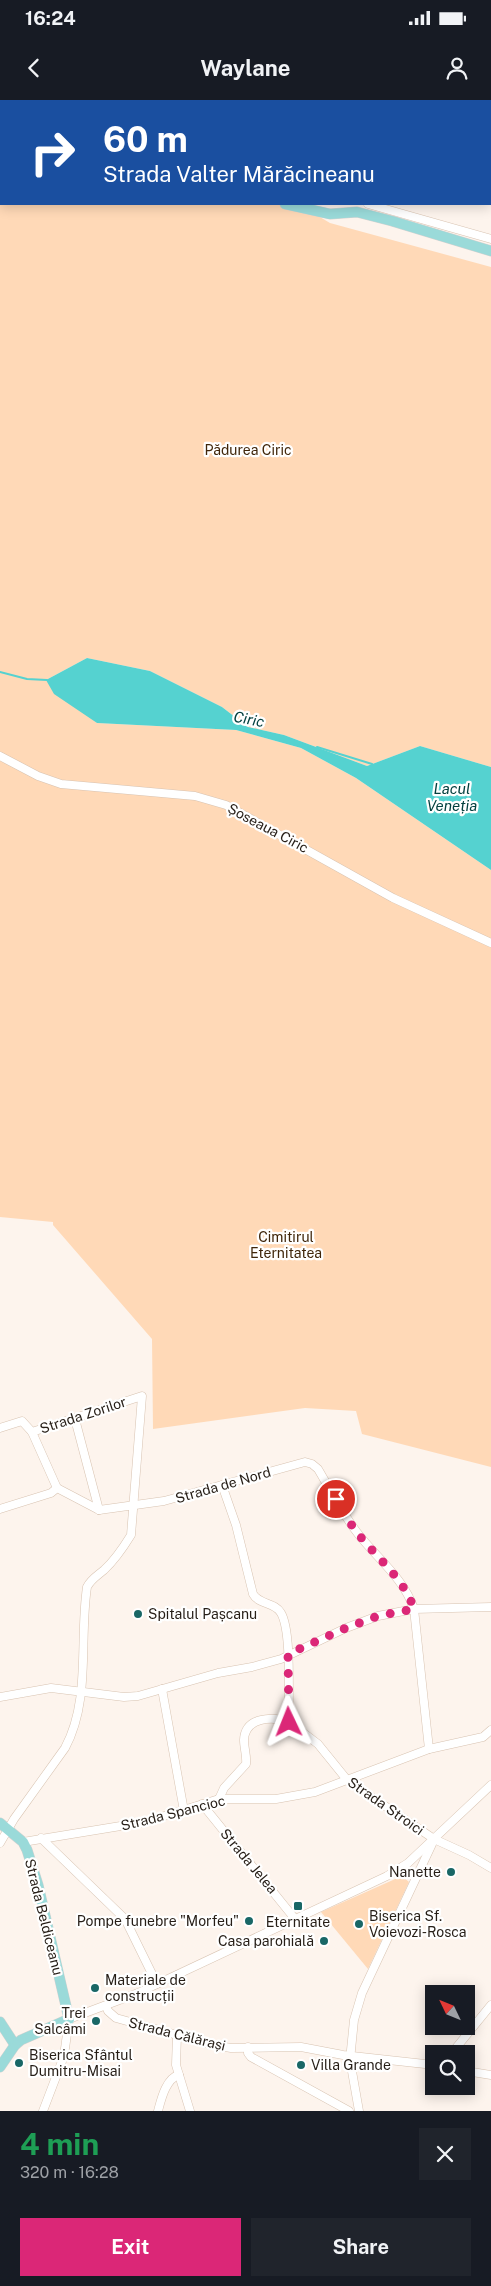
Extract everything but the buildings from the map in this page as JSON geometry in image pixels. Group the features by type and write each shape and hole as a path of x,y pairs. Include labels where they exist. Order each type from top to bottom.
{"main road":[{"path":"290,205 330,214 357,212 491,251"},
{"name":"Strada Beldiceanu","path":"3,1826 23,1842 38,1885 69,2019"},
{"path":"0,2067 15,2044 30,2034 69,2019"},
{"path":"0,2022 15,2044"}],"street":[{"path":"372,205 491,239"},
{"name":"Șoseaua Ciric","path":"0,756 38,776 61,784 195,796 226,805 393,898 491,944"},
{"name":"Strada Zorilor","path":"0,1428 22,1421 32,1432 142,1396 133,1506"},
{"path":"75,1418 99,1510"},
{"path":"32,1432 57,1488 99,1510"},
{"name":"Strada de Nord","path":"99,1510 164,1501 305,1462 312,1464 318,1469 360,1536 392,1570 404,1588 414,1609"},
{"path":"219,1799 224,1788 246,1764 245,1735 249,1726 263,1719 289,1722 288,1654 282,1614 277,1608 256,1599 253,1594 238,1532 222,1485"},
{"path":"0,1509 51,1494 57,1488"},
{"path":"0,1843 5,1838 3,1826 66,1748 72,1736 80,1691 88,1587 90,1581 103,1571 123,1548 131,1535 133,1506"},
{"path":"0,1697 51,1688 124,1697 138,1696 218,1673 252,1667 378,1616 414,1609 491,1606"},
{"path":"414,1609 429,1749"},
{"path":"162,1689 184,1811"},
{"name":"Strada Stroici","path":"289,1722 318,1744 348,1781 434,1840 469,1855 491,1868"},
{"name":"Strada Spancioc","path":"23,1842 122,1827 184,1811 219,1799 270,1799 315,1792 429,1749 483,1737 491,1730"},
{"path":"43,2111 64,2056 69,2019 106,2006 157,1984 393,1873 408,1863 434,1840 491,1785"},
{"name":"Strada Jelea","path":"202,1804 295,1919"},
{"path":"41,1838 125,1919 157,1984"},
{"path":"359,2111 350,2056 354,2020 362,1993 434,1840"},
{"path":"458,2045 491,2005"},
{"name":"Strada Călărași","path":"106,2006 108,2011 116,2018 213,2045 231,2048 301,2047 350,2056 425,2065"},
{"path":"177,2035 176,2066 190,2111"},
{"path":"248,2047 248,2053 251,2057 348,2111"},
{"path":"475,2072 491,2075"},
{"path":"158,2111 167,2086 174,2076 178,2075"}],"green space":[{"name":"Pădurea Ciric","path":"0,205 300,205 330,223 491,267 491,767 420,746 367,766 284,735 248,727 222,707 150,671 87,658 46,680 97,723 236,730 301,748 356,778 491,870 491,1467 362,1434 356,1411 305,1408 153,1429 152,1339 53,1225 53,1222 0,1217"},
{"path":"402,1876 409,1882 368,1969 321,1912"}],"water":[{"name":"Lacul Veneția","path":"87,658 150,671 222,707 248,727 284,735 367,766 420,746 491,767 491,870 356,778 301,748 236,730 97,723 54,694 46,680"}],"waterway":[{"name":"Ciric","path":"0,672 27,679 47,680"},
{"name":"Ciric","path":"317,747 372,764"}],"place":[{"name":"Spitalul Pașcanu","path":"138,1614"},
{"name":"Nanette","path":"451,1872"},
{"name":"Eternitate","path":"298,1906"},
{"name":"Pompe funebre \"Morfeu\"","path":"249,1921"},
{"name":"Biserica Sf. Voievozi-Rosca","path":"359,1924"},
{"name":"Casa parohială","path":"324,1941"},
{"name":"Materiale de construcții","path":"95,1988"},
{"name":"Trei Salcâmi","path":"96,2021"},
{"name":"Biserica Sfântul Dumitru-Misai","path":"19,2063"},
{"name":"Villa Grande","path":"301,2065"}],"route":[{"path":"289,1722 288,1654 378,1616 414,1609 412,1602 392,1570 354,1529 336,1499"}],"park label":[{"name":"Cimitirul Eternitatea","path":"286,1246"}]}
